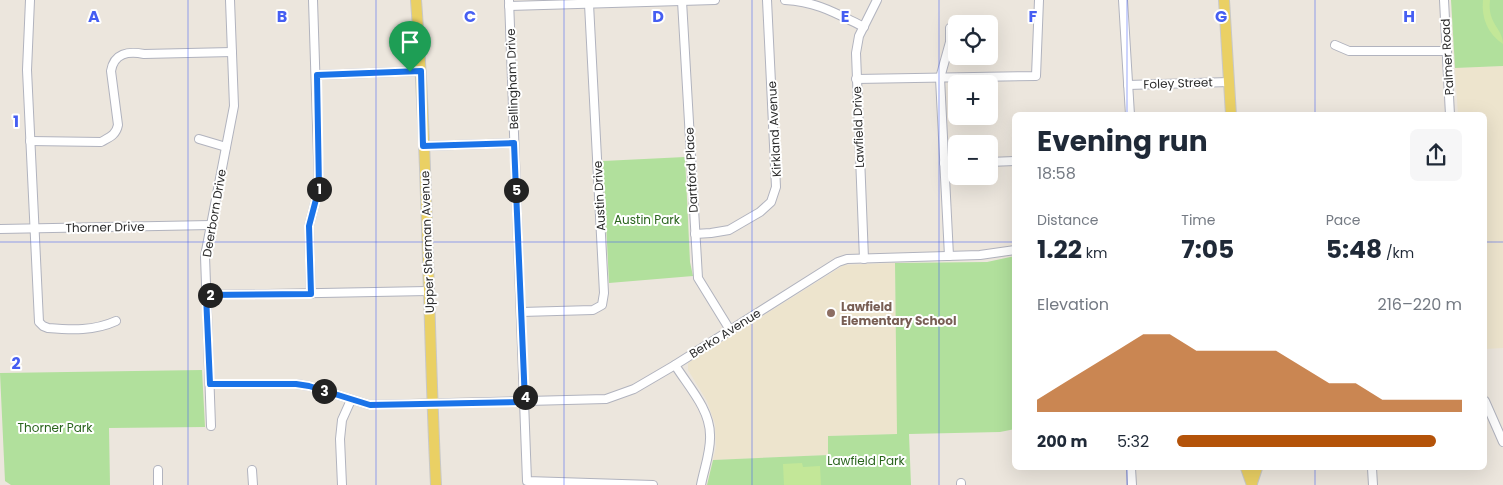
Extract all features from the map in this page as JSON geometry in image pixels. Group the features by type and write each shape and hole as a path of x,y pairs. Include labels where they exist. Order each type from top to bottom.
{"main road":[{"name":"Upper Sherman Avenue","path":"416,0 421,71 436,485"},
{"path":"1224,0 1231,112"},
{"path":"1247,470 1252,484"},
{"path":"1252,484 1256,470"}],"street":[{"path":"30,0 27,70 39,322 48,328 92,329 116,321"},
{"name":"Deerborn Drive","path":"212,426 205,256 234,106 230,0"},
{"path":"311,294 309,226 319,188 317,75 313,0"},
{"path":"509,3 589,4 715,0"},
{"name":"Kirkland Avenue","path":"695,234 728,230 760,212 772,202 776,187 767,0"},
{"path":"785,0 804,1 827,8 864,27"},
{"name":"Lawfield Drive","path":"864,259 856,53 859,36 877,0"},
{"path":"856,79 1036,76 1038,0"},
{"path":"1123,0 1130,112"},
{"name":"Palmer Road","path":"1444,0 1450,112"},
{"name":"Dartford Place","path":"682,1 698,278 730,330"},
{"name":"Bellingham Drive","path":"509,3 527,482 653,485"},
{"name":"Austin Drive","path":"521,312 593,310 602,305 604,293 589,4"},
{"path":"1335,45 1349,51 1447,51"},
{"path":"948,49 940,78 949,256"},
{"path":"30,141 102,142 110,138 116,132 118,125 111,71 117,57 123,53 232,52"},
{"path":"317,75 421,71"},
{"name":"Foley Street","path":"1128,85 1229,82"},
{"path":"199,139 226,146"},
{"path":"423,146 514,143"},
{"path":"998,162 1012,161"},
{"name":"Thorner Drive","path":"0,229 211,226"},
{"name":"Berko Avenue","path":"210,384 296,384 309,386 370,405 606,399 634,389 675,365 838,262 847,259 985,255 1012,250"},
{"path":"206,295 428,290"},
{"path":"675,365 702,406 707,419 710,434 700,485"},
{"path":"342,485 340,439 342,420 351,400"},
{"path":"1487,406 1503,442"},
{"path":"158,470 158,485"},
{"path":"252,470 253,485"},
{"path":"1131,470 1132,485"},
{"path":"1372,470 1373,485"}],"shaded area":[{"path":"1503,66 1503,348 1487,349 1487,112 1458,112 1455,68"},
{"name":"Lawfield Elementary School","path":"895,263 898,434 828,436 828,455 713,460 716,447 715,424 707,401 688,370 688,363 844,265"}],"green space":[{"path":"1451,0 1503,0 1503,66 1455,68"},
{"path":"1483,0 1490,0 1491,15 1501,34 1503,44 1493,35 1484,19"},
{"name":"Austin Park","path":"685,157 690,262 693,276 609,283 603,161"},
{"name":"Lawfield Park","path":"1012,257 1012,430 1000,432 909,434 911,485 707,485 713,460 828,455 828,436 897,434 895,263 987,262"},
{"name":"Thorner Park","path":"202,370 205,427 109,428 110,485 11,485 5,481 0,373"},
{"path":"802,463 803,467 820,466 821,485 784,485 783,464"}],"place":[{"name":"Lawfield Elementary School","path":"831,313"}],"route":[{"path":"421,71 423,146 514,143 525,402 370,405 309,386 296,384 210,384 206,295 311,294 309,226 319,188 317,75 410,72 421,71"}]}
